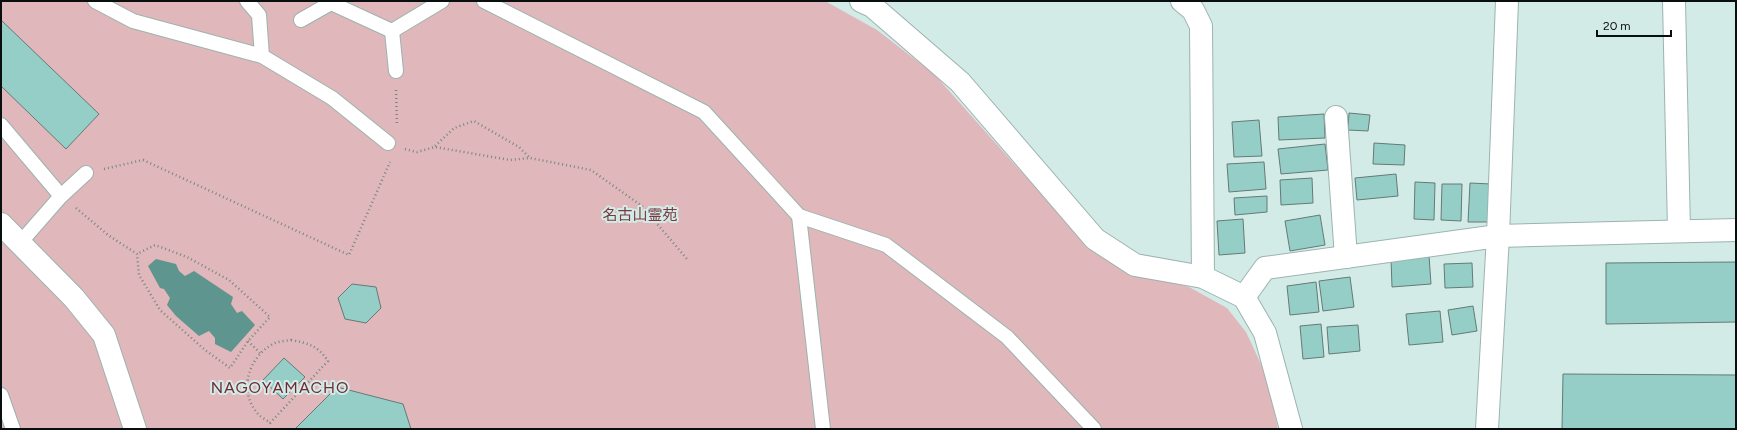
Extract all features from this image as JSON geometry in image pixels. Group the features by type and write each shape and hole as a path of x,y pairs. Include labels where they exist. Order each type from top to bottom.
{"street":[{"path":"861,1 872,6 960,82 1095,239 1135,265 1203,277 1244,297 1265,333 1290,429"},
{"path":"1182,1 1194,10 1200,26 1203,277"},
{"path":"1487,429 1498,236 1507,1"},
{"path":"1674,1 1679,232"},
{"path":"1336,117 1346,257"},
{"path":"1,224 74,298 104,335 135,429"},
{"path":"1244,297 1264,268 1498,236 1736,230"}],"lane":[{"path":"95,1 133,21 262,56 332,98 392,144"},
{"path":"247,1 259,15 262,56"},
{"path":"392,31 442,1"},
{"path":"484,1 704,112 799,216 886,245 1007,337 1094,429"},
{"path":"301,20 332,2 392,31"},
{"path":"392,31 396,71"},
{"path":"1,125 61,196"},
{"path":"20,243 61,196 86,173"},
{"path":"799,216 823,429"},
{"path":"1,395 13,429"}],"path":[{"path":"86,173 143,160 349,255 392,144 396,71"},
{"path":"392,144 417,152 435,146 454,128 474,121 519,147 530,158"},
{"path":"435,146 510,160 530,158 591,170 642,206 687,259"},
{"path":"61,196 108,235 137,254"},
{"path":"155,245 187,258 229,280 270,317 248,341 230,368 205,350 160,310 139,275 137,254 155,245"},
{"path":"291,340 308,343 323,353 328,361 270,422 260,415 250,401 247,384 250,367 260,353 274,343 291,340"},
{"path":"248,341 260,353"}],"green space":[{"name":"名古山霊苑","path":"1,1 825,1 877,30 934,74 1025,176 1121,270 1189,287 1227,308 1246,332 1266,375 1278,429 1,429"}],"water":[{"path":"156,259 176,264 179,271 185,276 194,271 233,297 231,304 237,313 242,311 255,325 231,352 215,344 215,338 209,331 199,336 176,316 167,305 170,298 164,289 160,288 148,266"}],"building":[{"path":"1,20 99,114 66,149 1,86"},
{"path":"1349,113 1370,115 1368,131 1348,130"},
{"path":"1324,114 1325,138 1279,140 1278,117"},
{"path":"1259,120 1262,156 1234,157 1232,122"},
{"path":"1374,143 1405,145 1404,165 1373,164"},
{"path":"1325,144 1328,170 1281,174 1278,149"},
{"path":"1264,162 1266,189 1229,192 1227,164"},
{"path":"1396,174 1398,196 1357,200 1355,178"},
{"path":"1312,178 1313,203 1281,205 1280,180"},
{"path":"1415,182 1435,183 1434,220 1414,219"},
{"path":"1470,183 1491,184 1490,222 1468,222"},
{"path":"1442,184 1462,184 1461,221 1441,220"},
{"path":"1267,196 1267,212 1235,215 1234,198"},
{"path":"1320,215 1325,245 1290,251 1285,221"},
{"path":"1243,219 1245,253 1219,255 1217,221"},
{"path":"1429,256 1431,284 1392,287 1391,258"},
{"path":"1736,262 1736,322 1606,324 1606,263"},
{"path":"1472,263 1473,287 1445,288 1444,264"},
{"path":"1350,277 1354,307 1323,311 1319,281"},
{"path":"1316,282 1319,312 1290,315 1287,286"},
{"path":"352,284 376,287 381,308 366,323 345,319 338,298"},
{"path":"1473,306 1477,331 1452,335 1448,310"},
{"path":"1440,311 1443,342 1409,345 1406,314"},
{"path":"1321,324 1324,357 1303,359 1300,326"},
{"path":"1358,325 1360,351 1329,354 1327,327"},
{"path":"284,358 305,377 283,399 263,380"},
{"path":"1563,374 1736,375 1736,429 1562,429"},
{"path":"337,387 403,404 411,429 295,429"}],"district":[{"name":"NAGOYAMACHO","path":"280,387"}]}
